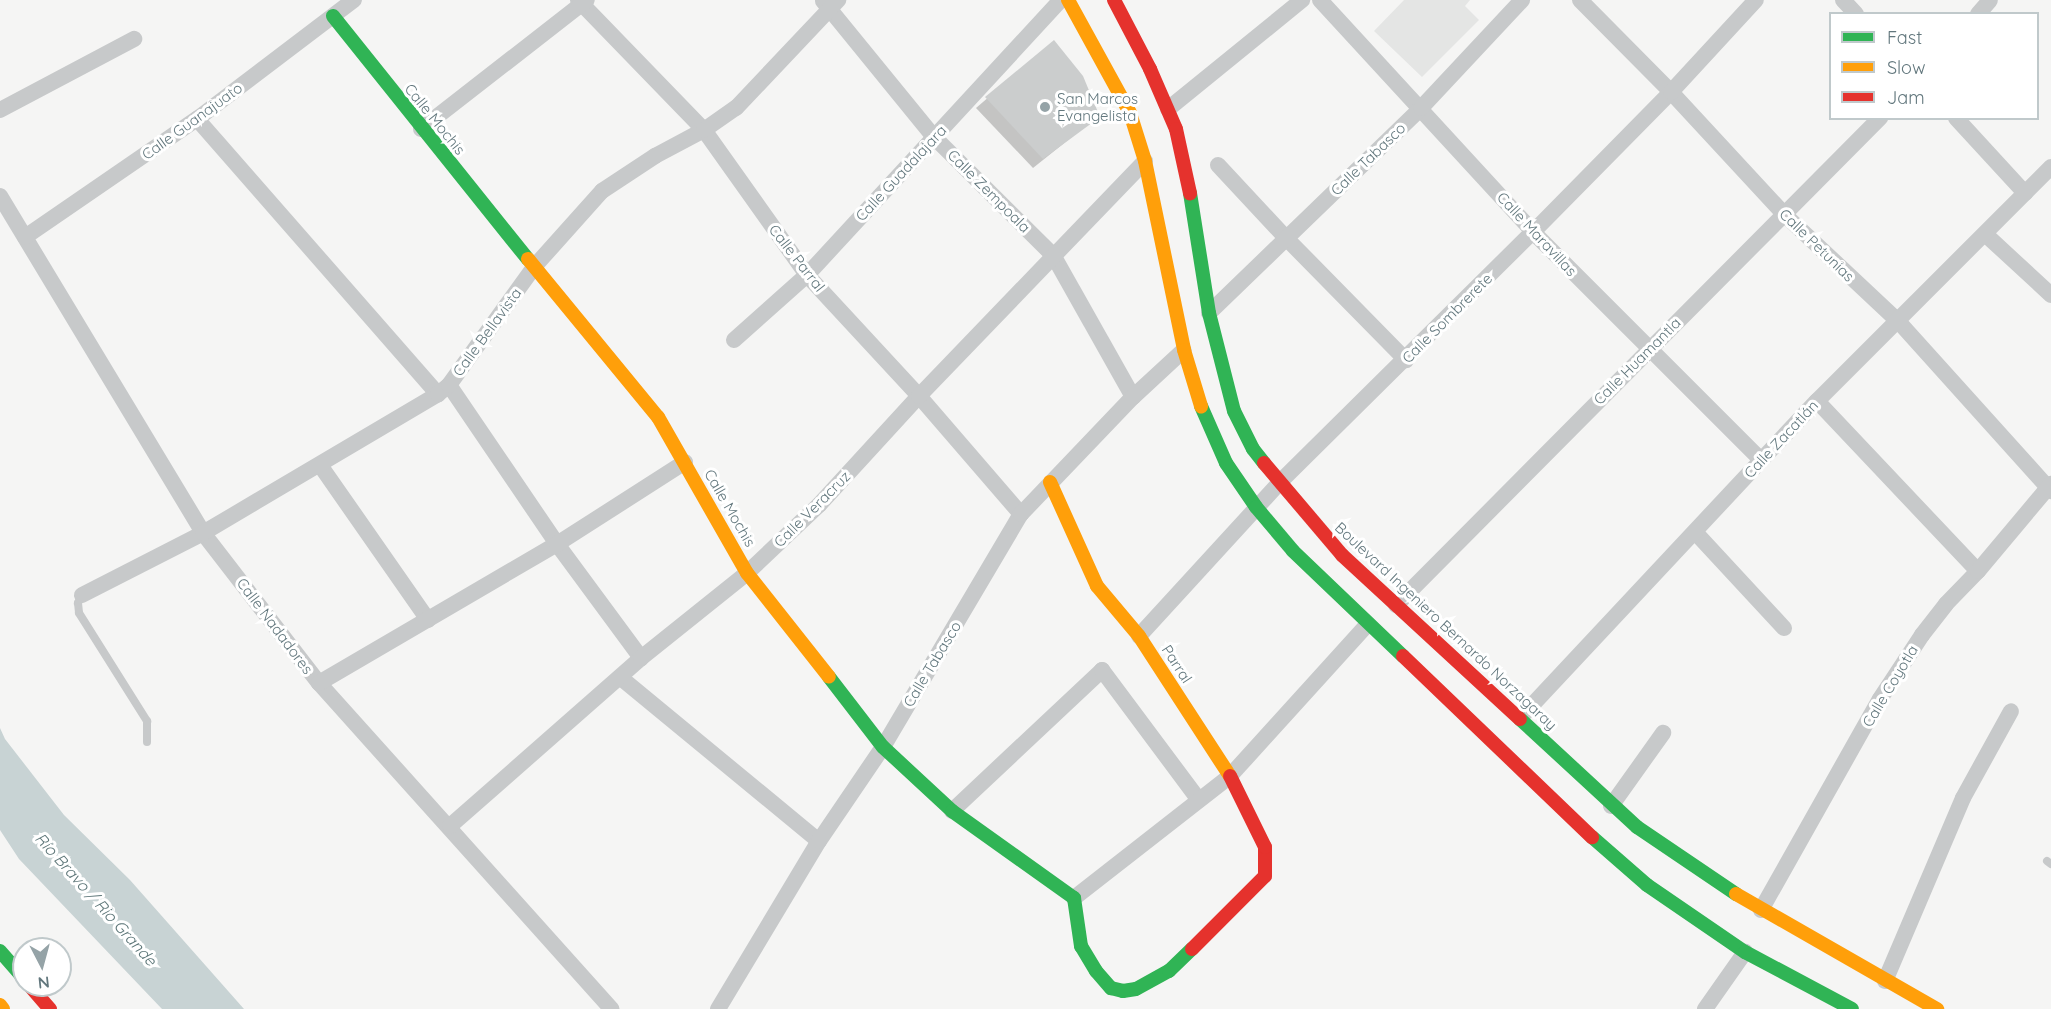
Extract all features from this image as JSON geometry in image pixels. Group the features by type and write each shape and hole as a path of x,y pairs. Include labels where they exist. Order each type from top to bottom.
{"main road":[{"path":"1068,0 1130,113 1145,161 1184,350 1212,433 1226,463 1256,507 1293,551 1610,855 1647,885 1745,952 1852,1009"},
{"name":"Boulevard Ingeniero Bernardo Norzagaray","path":"1114,0 1168,109 1186,167 1209,313 1234,411 1253,449 1342,555 1520,718 1611,806 1654,841 1761,910 1937,1009"},
{"name":"Calle Mochis","path":"333,16 422,129 658,417 747,573 883,747 952,812 1074,898"},
{"name":"Parral","path":"1050,482 1097,585 1139,636 1230,776 1265,847 1267,868 1259,884 1169,971 1136,989 1123,991 1111,988 1084,954 1074,898"},
{"path":"0,951 12,965"},
{"path":"40,997 50,1009"},
{"path":"0,1005 3,1009"}],"street":[{"name":"Calle Guanajuato","path":"25,237 197,119 354,0"},
{"name":"Calle Guadalajara","path":"734,340 807,275 1061,0"},
{"path":"1168,109 1302,0"},
{"name":"Calle Maravillas","path":"1320,0 1533,232 1761,460"},
{"name":"Calle Tabasco","path":"1209,313 1421,108 1522,0"},
{"name":"Calle Petunias","path":"1580,0 1671,92 1786,216 1898,321 2050,488"},
{"name":"Calle Sombrerete","path":"1139,636 1280,482 1533,232 1671,92 1756,0"},
{"path":"1843,0 1854,12"},
{"path":"1980,12 1990,0"},
{"path":"422,129 582,1"},
{"name":"Calle Parral","path":"582,1 704,130 807,275 919,396 1020,514"},
{"name":"Calle Zempoala","path":"830,3 934,137 1053,255 1133,397"},
{"name":"Calle Bellavista","path":"82,595 203,533 320,465 443,389 534,267 602,191 655,156 704,130 735,108 830,3"},
{"path":"0,110 134,39"},
{"path":"197,119 443,389 641,658"},
{"name":"Calle Huamantla","path":"1396,605 1648,349 1786,216 1878,120"},
{"path":"1958,120 2025,193"},
{"name":"Calle Veracruz","path":"450,826 621,678 641,658 747,573 819,505 919,396 1145,161"},
{"path":"1218,165 1406,360"},
{"name":"Calle Zacatlán","path":"1520,718 1817,400 2051,167"},
{"name":"Calle Nadadores","path":"0,196 203,533 319,683 450,826 612,1009"},
{"path":"1985,234 2051,295"},
{"name":"Calle Tabasco","path":"718,1009 819,841 883,747 1020,514 1133,397 1184,350"},
{"path":"1817,400 1978,571"},
{"path":"319,683 556,544 685,462"},
{"path":"320,465 428,620"},
{"name":"Calle Coyotla","path":"1761,910 1899,668 1946,604 2050,488"},
{"path":"1695,531 1784,628"},
{"path":"1074,898 1230,776 1368,624"},
{"path":"952,812 1102,670 1199,800"},
{"path":"621,678 819,841"},
{"path":"1885,981 1955,816 2011,711"},
{"path":"1611,806 1663,733"},
{"path":"1705,1009 1745,952"}],"lane":[{"path":"82,595 78,603 79,613 147,721 147,742"}],"shaded area":[{"path":"1404,0 1470,0 1465,6 1479,20 1422,77 1374,31"}],"water":[{"name":"Río Bravo / Rio Grande","path":"0,728 5,739 64,815 130,880 244,1009 162,1009 19,859 0,830"}],"building":[{"name":"San Marcos Evangelista","path":"1054,40 1083,76 1100,117 1043,159 985,97"}],"traffic: fast":[{"path":"333,16 528,259"},
{"path":"1190,193 1209,313 1234,411 1253,449 1264,463"},
{"path":"1201,406 1226,463 1256,507 1293,551 1403,656"},
{"path":"829,677 883,747 952,811 1074,898 1081,946 1096,971 1111,988 1123,991 1136,989 1169,971 1192,949"},
{"path":"1520,719 1637,827 1736,894"},
{"path":"1592,837 1647,885 1745,952 1852,1009"},
{"path":"0,951 12,965"}],"traffic: slow":[{"path":"1068,0 1130,113 1145,161 1184,350 1201,406"},
{"path":"528,259 658,417 747,573 829,677"},
{"path":"1050,482 1097,586 1139,636 1230,776"},
{"path":"1736,894 1937,1009"},
{"path":"0,1005 3,1009"}],"traffic: jam":[{"path":"1114,0 1150,69 1176,129 1190,193"},
{"path":"1264,463 1342,555 1520,719"},
{"path":"1403,656 1592,837"},
{"path":"1192,949 1265,876 1265,847 1230,776"},
{"path":"40,997 50,1009"}],"place":[{"name":"San Marcos Evangelista","path":"1045,107"}]}
